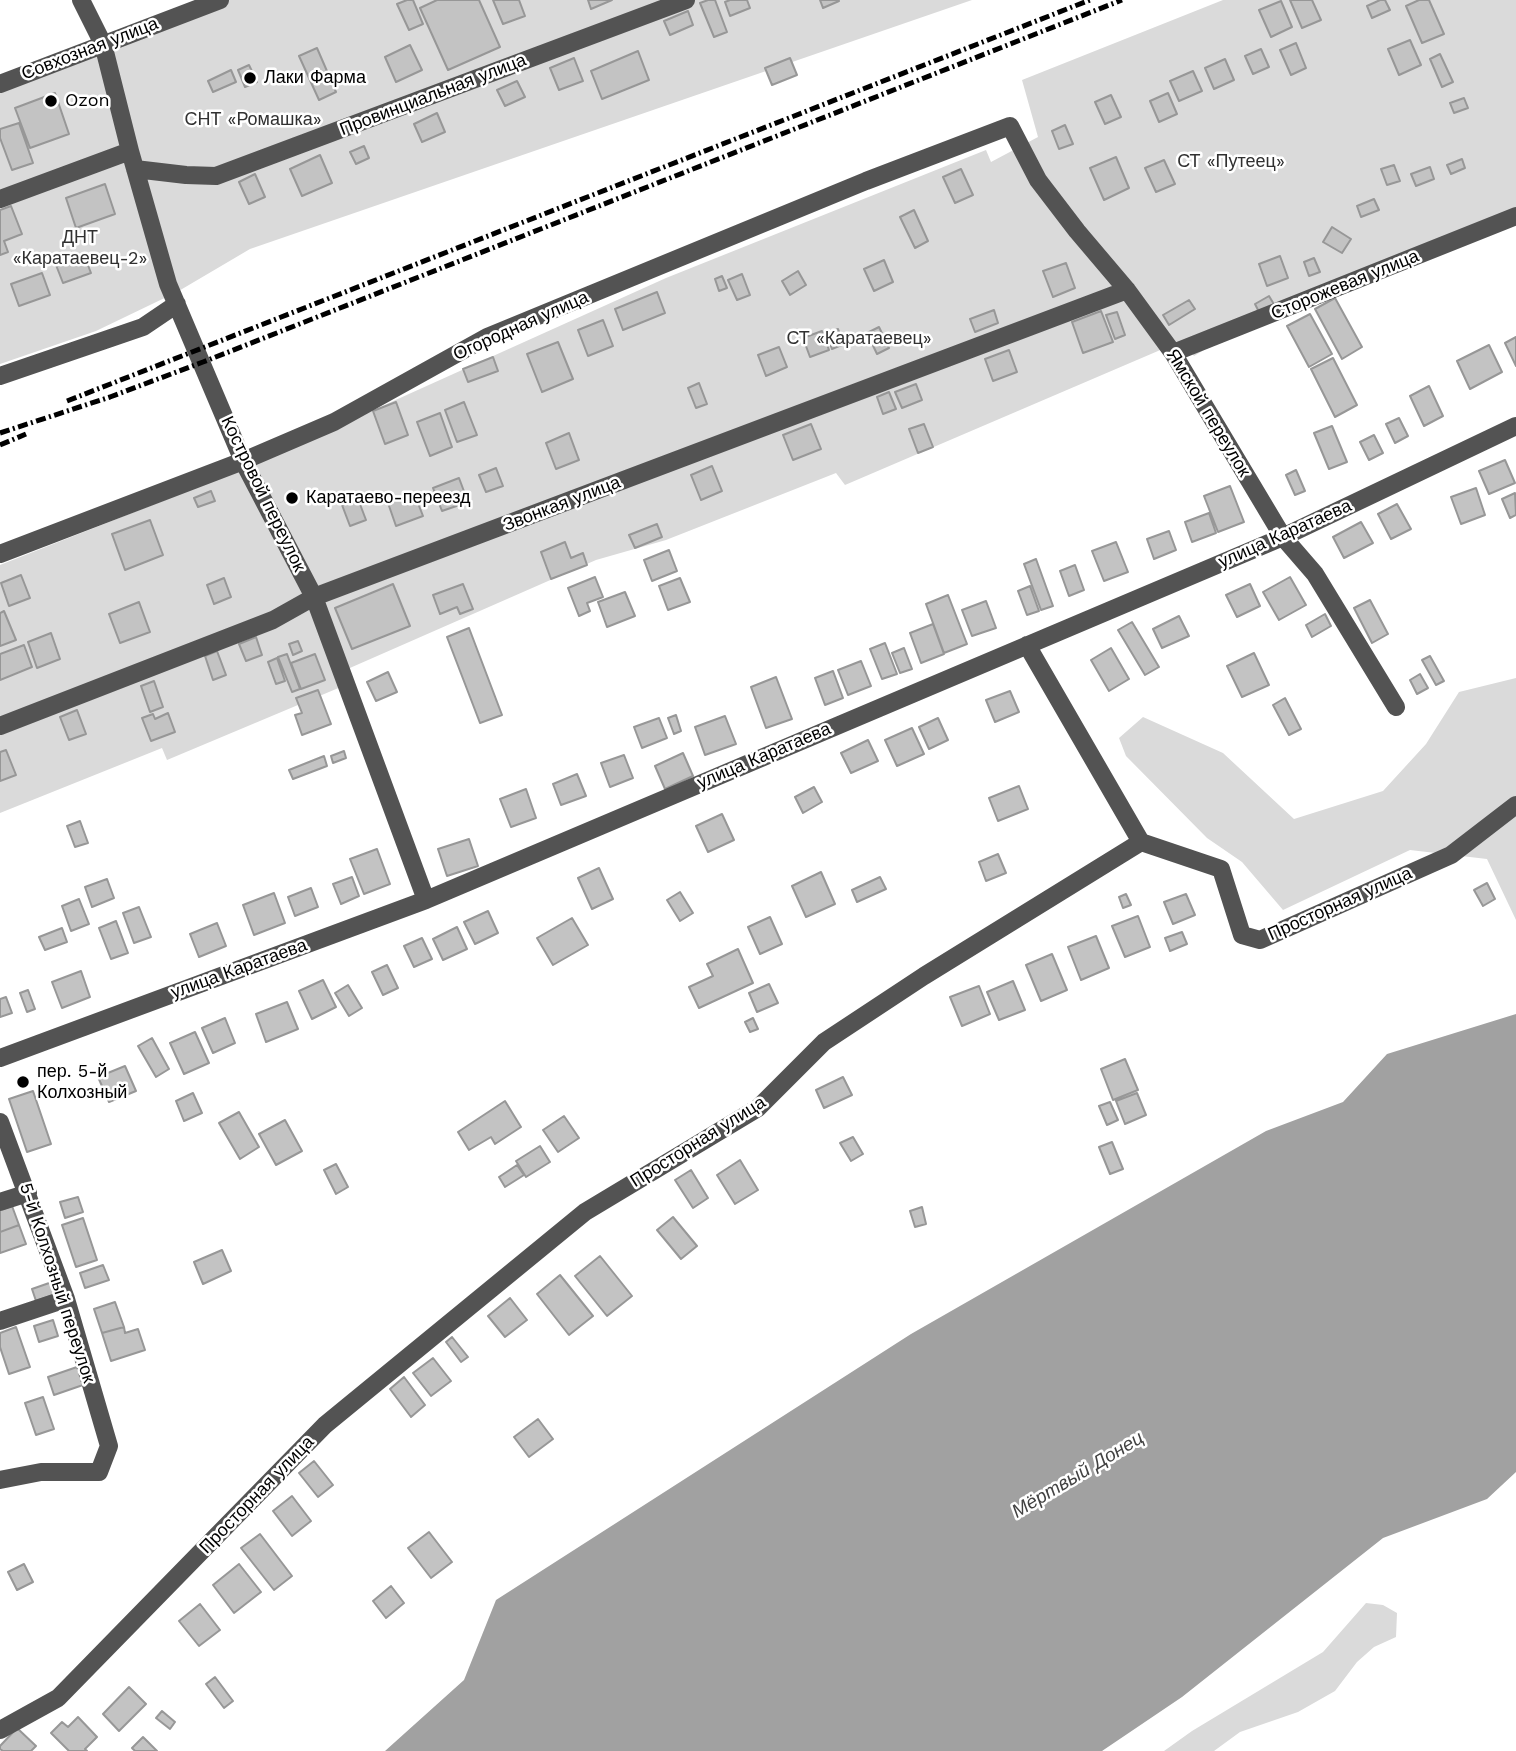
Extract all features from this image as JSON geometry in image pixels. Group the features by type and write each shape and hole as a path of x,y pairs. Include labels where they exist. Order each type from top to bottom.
{"street":[{"name":"Костровой переулок","path":"81,0 103,44 168,284 243,461 314,597 426,900"},
{"name":"Совхозная улица","path":"0,83 220,0"},
{"name":"Провинциальная улица","path":"135,169 186,176 216,176 686,0"},
{"name":"Ямской переулок","path":"1010,127 1038,180 1127,290 1173,353 1283,537 1315,574 1396,707"},
{"name":"Огородная улица","path":"0,554 243,461 334,422 487,337 866,181 1010,127"},
{"path":"0,199 130,151"},
{"name":"Сторожевая улица","path":"1173,353 1516,216"},
{"name":"Звонкая улица","path":"0,726 273,620 314,597 1127,290"},
{"path":"0,376 143,327 177,303"},
{"name":"улица Каратаева","path":"0,1058 426,900 1283,537 1516,426"},
{"path":"1027,645 1141,842"},
{"name":"Просторная улица","path":"0,1730 58,1698 326,1424 585,1212 758,1108 824,1042 924,976 1141,842 1221,869 1242,935 1259,940 1451,855 1516,805"},
{"name":"5-й Колхозный переулок","path":"0,1122 66,1299 109,1446 99,1472 41,1472 0,1480"},
{"path":"0,1202 28,1193"},
{"path":"0,1321 66,1299"}],"green space":[{"name":"СНТ «Ромашка»","path":"228,0 972,0 250,249 177,292 96,331 0,364 0,89"},
{"name":"СТ «Каратаевец»","path":"1223,0 1516,0 1516,213 1222,339 1194,356 1187,347 1172,345 845,485 836,473 666,540 596,560 343,671 348,684 167,760 162,748 0,813 0,565 236,472 666,278 986,150 991,162 1038,137 1022,80"},
{"path":"1516,678 1516,920 1487,859 1410,850 1283,910 1242,862 1207,838 1126,756 1119,738 1143,717 1223,753 1294,819 1383,791 1426,744 1459,692"},
{"path":"1366,1603 1383,1605 1397,1613 1396,1637 1374,1647 1357,1662 1335,1691 1298,1712 1240,1732 1214,1751 1164,1751 1192,1731 1323,1652"}],"water":[{"name":"Мёртвый Донец","path":"1516,1014 1516,1472 1487,1499 1383,1538 1182,1697 1102,1751 385,1751 464,1680 496,1600 911,1334 1266,1131 1343,1102 1387,1054"}],"building":[{"path":"413,0 423,24 409,30 397,4"},
{"path":"437,0 479,0 500,47 448,70 420,8"},
{"path":"493,0 519,0 525,16 503,24"},
{"path":"588,0 612,0 591,9"},
{"path":"715,0 727,32 714,37 700,3"},
{"path":"747,0 750,8 730,16 725,2"},
{"path":"820,0 838,0 839,1 823,8"},
{"path":"1290,0 1312,0 1321,20 1302,28"},
{"path":"1385,0 1390,10 1372,18 1367,6"},
{"path":"1419,0 1429,0 1444,34 1422,43 1406,6"},
{"path":"1281,1 1292,27 1271,37 1259,10"},
{"path":"688,11 693,25 670,35 664,21"},
{"path":"1410,40 1421,65 1399,75 1388,49"},
{"path":"1296,43 1306,68 1291,75 1280,50"},
{"path":"410,45 422,70 396,82 385,57"},
{"path":"317,48 336,92 319,100 299,56"},
{"path":"1261,49 1269,67 1253,74 1245,56"},
{"path":"638,51 649,80 602,99 591,71"},
{"path":"1440,54 1453,82 1442,87 1430,59"},
{"path":"574,58 583,81 559,90 550,68"},
{"path":"790,58 797,75 772,85 765,68"},
{"path":"1225,59 1234,80 1214,89 1205,68"},
{"path":"249,65 257,82 245,87 238,70"},
{"path":"231,70 236,82 213,92 208,81"},
{"path":"1193,71 1202,91 1179,101 1170,81"},
{"path":"517,81 525,97 505,106 497,90"},
{"path":"55,93 69,134 30,148 15,108"},
{"path":"1168,93 1177,114 1159,122 1150,101"},
{"path":"1111,95 1121,117 1105,124 1095,102"},
{"path":"1464,98 1468,108 1454,113 1450,103"},
{"path":"437,113 445,132 422,142 414,124"},
{"path":"19,123 33,163 12,170 0,138 0,129"},
{"path":"1065,125 1073,144 1059,149 1052,131"},
{"path":"364,146 369,158 356,164 350,152"},
{"path":"320,155 332,183 302,196 290,169"},
{"path":"1116,157 1129,188 1104,200 1090,168"},
{"path":"1462,159 1465,168 1451,174 1447,165"},
{"path":"1164,160 1175,184 1156,192 1145,168"},
{"path":"1394,165 1400,181 1387,185 1381,169"},
{"path":"1430,167 1434,179 1416,186 1411,174"},
{"path":"961,169 973,195 955,203 943,177"},
{"path":"255,174 265,197 249,204 239,182"},
{"path":"105,184 115,214 76,228 66,198"},
{"path":"1374,199 1379,210 1361,217 1357,206"},
{"path":"11,206 22,234 4,241 8,252 0,255 0,210"},
{"path":"914,210 928,241 915,248 900,217"},
{"path":"1332,227 1351,239 1342,253 1323,242"},
{"path":"84,255 91,273 63,283 56,265"},
{"path":"1280,256 1288,278 1267,286 1259,264"},
{"path":"1314,258 1320,272 1309,276 1304,262"},
{"path":"884,260 893,282 874,291 864,269"},
{"path":"1066,263 1075,288 1053,297 1043,271"},
{"path":"798,271 806,285 790,295 782,281"},
{"path":"42,273 50,295 19,306 11,284"},
{"path":"742,274 750,295 737,300 728,280"},
{"path":"722,276 727,288 719,291 715,279"},
{"path":"657,292 665,313 623,330 615,309"},
{"path":"1269,296 1275,306 1260,314 1255,304"},
{"path":"1335,298 1362,347 1342,359 1315,309"},
{"path":"1189,300 1195,309 1169,325 1163,315"},
{"path":"994,310 998,323 975,332 970,319"},
{"path":"1101,311 1113,342 1083,353 1072,322"},
{"path":"1117,312 1125,335 1115,339 1106,315"},
{"path":"1310,314 1332,354 1309,367 1287,326"},
{"path":"603,320 613,346 588,356 578,330"},
{"path":"879,327 889,348 877,354 867,333"},
{"path":"838,329 844,344 832,349 826,334"},
{"path":"822,331 829,350 810,357 803,338"},
{"path":"1516,337 1516,366 1505,343"},
{"path":"558,342 573,379 542,392 527,354"},
{"path":"1489,345 1502,372 1470,389 1457,361"},
{"path":"779,347 787,367 766,376 758,355"},
{"path":"1009,350 1017,372 993,381 985,359"},
{"path":"493,357 498,371 468,382 463,369"},
{"path":"1333,358 1357,405 1335,417 1311,369"},
{"path":"699,383 707,404 696,408 688,388"},
{"path":"916,384 922,400 902,408 895,392"},
{"path":"1429,386 1443,416 1424,426 1410,396"},
{"path":"889,392 896,409 883,414 877,397"},
{"path":"396,402 408,435 385,444 373,411"},
{"path":"464,402 477,435 457,442 445,410"},
{"path":"440,413 452,447 430,456 417,422"},
{"path":"1399,418 1408,436 1395,443 1386,424"},
{"path":"811,424 821,449 793,460 783,435"},
{"path":"924,424 933,447 918,453 909,429"},
{"path":"1332,426 1347,462 1329,469 1314,433"},
{"path":"569,433 579,460 556,469 546,443"},
{"path":"1374,435 1383,453 1369,460 1360,442"},
{"path":"1505,460 1515,483 1489,494 1479,471"},
{"path":"712,466 722,491 701,500 691,475"},
{"path":"496,468 503,486 486,492 479,475"},
{"path":"1296,470 1305,491 1295,495 1286,475"},
{"path":"459,478 468,502 442,511 433,488"},
{"path":"1230,486 1244,522 1218,532 1204,496"},
{"path":"1476,488 1485,515 1461,524 1451,497"},
{"path":"211,491 215,501 198,507 194,498"},
{"path":"414,493 423,516 396,526 388,503"},
{"path":"1515,493 1516,515 1510,518 1502,499"},
{"path":"358,499 366,520 350,526 342,505"},
{"path":"1397,504 1411,529 1391,539 1378,514"},
{"path":"1209,513 1216,533 1192,542 1185,522"},
{"path":"150,520 163,555 125,570 112,534"},
{"path":"1361,522 1373,543 1344,558 1333,537"},
{"path":"657,524 662,537 635,548 629,535"},
{"path":"1169,531 1176,550 1154,559 1147,539"},
{"path":"565,542 571,558 583,553 587,565 551,579 541,552"},
{"path":"1116,542 1128,572 1104,581 1092,551"},
{"path":"669,550 677,571 652,581 644,560"},
{"path":"1036,559 1053,606 1041,610 1024,564"},
{"path":"1075,565 1084,590 1069,596 1060,571"},
{"path":"21,575 30,598 9,606 1,583"},
{"path":"595,577 603,597 587,603 590,611 579,616 568,588"},
{"path":"1290,577 1306,605 1279,620 1263,592"},
{"path":"224,578 231,597 214,604 207,585"},
{"path":"680,578 690,602 668,610 659,586"},
{"path":"393,584 410,626 352,649 335,608"},
{"path":"463,584 473,609 460,614 457,607 440,614 433,595"},
{"path":"1250,584 1260,606 1237,617 1226,595"},
{"path":"1030,586 1039,611 1027,615 1018,591"},
{"path":"625,592 635,616 607,627 598,602"},
{"path":"948,595 967,644 944,653 926,604"},
{"path":"1370,600 1388,634 1372,643 1354,608"},
{"path":"986,601 996,628 972,636 962,610"},
{"path":"139,602 150,632 120,643 109,614"},
{"path":"4,611 16,640 0,646 0,613"},
{"path":"1325,614 1331,626 1312,637 1306,625"},
{"path":"1179,616 1189,636 1162,648 1153,629"},
{"path":"1132,622 1159,667 1145,675 1118,630"},
{"path":"933,624 944,654 921,663 910,633"},
{"path":"469,628 502,715 480,723 447,637"},
{"path":"51,633 60,659 37,668 28,642"},
{"path":"256,637 262,655 246,661 239,644"},
{"path":"298,641 302,651 293,655 289,644"},
{"path":"885,643 897,674 882,679 870,649"},
{"path":"24,645 32,667 0,680 0,654"},
{"path":"904,648 912,669 900,673 892,653"},
{"path":"1111,648 1129,679 1109,691 1091,660"},
{"path":"217,651 226,675 213,680 205,656"},
{"path":"1254,653 1269,685 1242,697 1227,666"},
{"path":"287,654 300,689 292,692 278,657"},
{"path":"315,654 325,680 301,689 291,663"},
{"path":"1430,656 1444,681 1436,685 1422,660"},
{"path":"277,658 285,681 276,684 268,662"},
{"path":"861,661 871,686 848,695 838,670"},
{"path":"833,671 843,698 825,705 815,678"},
{"path":"388,672 397,692 376,701 367,682"},
{"path":"1420,674 1428,688 1417,694 1410,680"},
{"path":"776,677 792,719 766,728 751,687"},
{"path":"154,681 163,707 150,712 141,686"},
{"path":"318,690 331,724 302,735 295,715 302,713 296,698"},
{"path":"1010,691 1019,712 995,722 986,700"},
{"path":"1285,698 1301,729 1289,735 1273,705"},
{"path":"77,710 86,734 69,740 60,717"},
{"path":"168,713 175,732 151,741 142,718 153,714 155,719"},
{"path":"676,715 681,731 674,734 668,718"},
{"path":"725,716 736,744 705,755 695,727"},
{"path":"659,718 667,738 642,748 634,727"},
{"path":"938,718 948,740 929,749 919,727"},
{"path":"912,728 924,754 897,766 885,740"},
{"path":"868,740 878,761 851,773 841,753"},
{"path":"6,750 16,775 0,781 0,752"},
{"path":"344,751 346,758 333,763 331,756"},
{"path":"683,753 693,776 665,789 655,766"},
{"path":"624,755 633,778 610,787 601,763"},
{"path":"324,756 327,766 293,779 289,770"},
{"path":"577,774 586,796 561,805 553,784"},
{"path":"1019,786 1028,809 998,821 989,798"},
{"path":"814,787 822,802 803,813 795,797"},
{"path":"526,789 536,818 511,827 500,799"},
{"path":"722,814 734,840 708,852 696,826"},
{"path":"80,821 88,843 75,847 67,826"},
{"path":"469,839 478,866 447,876 438,849"},
{"path":"377,849 390,884 364,894 350,859"},
{"path":"998,854 1006,873 986,881 979,862"},
{"path":"599,868 613,899 592,909 578,878"},
{"path":"821,872 835,904 806,917 792,886"},
{"path":"352,877 359,896 341,904 333,884"},
{"path":"880,877 886,889 857,902 852,890"},
{"path":"107,879 114,898 92,907 85,887"},
{"path":"1487,883 1495,899 1483,906 1474,890"},
{"path":"311,888 318,907 295,916 288,897"},
{"path":"680,892 693,913 680,921 667,900"},
{"path":"274,893 285,923 254,935 243,905"},
{"path":"1126,894 1131,905 1123,908 1119,897"},
{"path":"1186,894 1195,915 1173,924 1164,902"},
{"path":"79,899 89,924 71,931 62,906"},
{"path":"139,907 151,937 134,943 123,913"},
{"path":"488,911 498,933 475,944 464,922"},
{"path":"1138,916 1150,947 1125,957 1112,926"},
{"path":"770,917 782,944 760,954 748,927"},
{"path":"572,918 588,945 553,965 537,938"},
{"path":"116,921 128,953 111,959 99,928"},
{"path":"217,923 226,946 199,957 190,934"},
{"path":"457,927 467,949 443,960 433,939"},
{"path":"62,928 67,942 45,950 39,937"},
{"path":"1182,932 1187,944 1170,951 1165,938"},
{"path":"1096,936 1109,968 1081,980 1068,947"},
{"path":"422,938 432,959 414,967 404,946"},
{"path":"738,949 753,983 699,1008 689,987 713,976 707,964"},
{"path":"1052,954 1067,990 1041,1001 1026,965"},
{"path":"387,965 398,988 383,995 372,972"},
{"path":"81,971 90,997 62,1008 52,982"},
{"path":"323,980 336,1007 312,1019 299,991"},
{"path":"1013,981 1025,1010 999,1020 987,992"},
{"path":"769,984 778,1003 757,1012 749,993"},
{"path":"348,985 362,1008 349,1016 335,993"},
{"path":"979,986 990,1014 962,1026 950,997"},
{"path":"28,990 35,1009 27,1012 20,993"},
{"path":"6,997 12,1013 0,1017 0,999"},
{"path":"287,1002 298,1029 266,1042 256,1014"},
{"path":"225,1018 235,1043 213,1053 202,1028"},
{"path":"753,1018 758,1029 750,1032 745,1022"},
{"path":"195,1032 209,1063 184,1074 170,1043"},
{"path":"152,1038 169,1069 156,1077 138,1046"},
{"path":"1125,1059 1138,1090 1113,1100 1101,1069"},
{"path":"125,1066 136,1091 109,1102 98,1077"},
{"path":"843,1077 852,1095 824,1108 816,1090"},
{"path":"33,1091 51,1144 27,1152 9,1099"},
{"path":"193,1093 202,1113 184,1121 176,1101"},
{"path":"1137,1093 1146,1115 1125,1124 1116,1101"},
{"path":"505,1101 521,1127 495,1144 491,1137 469,1150 458,1132"},
{"path":"1110,1102 1118,1120 1107,1125 1099,1106"},
{"path":"239,1112 259,1147 240,1159 219,1123"},
{"path":"564,1116 579,1138 558,1152 543,1130"},
{"path":"285,1120 302,1151 276,1165 259,1134"},
{"path":"853,1137 863,1154 851,1161 840,1143"},
{"path":"1112,1142 1123,1169 1110,1174 1099,1147"},
{"path":"540,1146 550,1162 526,1177 516,1161"},
{"path":"740,1160 758,1190 735,1204 717,1175"},
{"path":"336,1164 348,1187 336,1194 324,1170"},
{"path":"517,1165 524,1175 505,1187 499,1177"},
{"path":"691,1170 708,1198 693,1208 675,1180"},
{"path":"78,1197 83,1212 65,1218 60,1202"},
{"path":"12,1206 19,1225 0,1232 0,1210"},
{"path":"922,1207 926,1224 915,1227 910,1211"},
{"path":"673,1217 697,1246 681,1259 657,1230"},
{"path":"83,1218 97,1260 76,1267 62,1225"},
{"path":"19,1225 26,1244 0,1253 0,1232"},
{"path":"222,1250 231,1271 203,1284 194,1262"},
{"path":"600,1256 632,1296 607,1316 575,1276"},
{"path":"103,1265 109,1280 85,1288 80,1273"},
{"path":"560,1275 593,1316 569,1335 537,1294"},
{"path":"52,1282 56,1294 36,1301 32,1289"},
{"path":"510,1298 527,1320 505,1337 488,1316"},
{"path":"115,1302 124,1327 102,1333 94,1309"},
{"path":"53,1320 58,1336 39,1342 34,1326"},
{"path":"16,1327 30,1367 9,1374 0,1347 0,1333"},
{"path":"124,1327 125,1333 138,1329 145,1350 111,1361 102,1333"},
{"path":"452,1337 468,1357 461,1362 446,1342"},
{"path":"433,1358 451,1381 431,1396 413,1373"},
{"path":"77,1367 83,1385 54,1395 48,1377"},
{"path":"404,1377 425,1405 411,1417 390,1389"},
{"path":"43,1397 54,1429 36,1435 25,1403"},
{"path":"538,1419 553,1439 529,1457 514,1437"},
{"path":"314,1461 333,1485 318,1497 299,1473"},
{"path":"292,1496 311,1521 292,1536 273,1511"},
{"path":"429,1532 452,1562 431,1578 408,1548"},
{"path":"260,1534 292,1576 274,1590 241,1548"},
{"path":"24,1564 33,1582 17,1590 8,1572"},
{"path":"239,1564 261,1592 234,1613 213,1585"},
{"path":"391,1586 404,1603 386,1618 373,1601"},
{"path":"200,1604 220,1630 199,1646 179,1621"},
{"path":"215,1677 233,1701 224,1708 206,1684"},
{"path":"129,1687 146,1704 119,1731 103,1714"},
{"path":"162,1711 175,1722 170,1729 156,1718"},
{"path":"78,1717 97,1737 85,1749 87,1751 69,1751 51,1733 62,1722 68,1727"},
{"path":"17,1728 36,1746 31,1751 0,1749 0,1746"},
{"path":"143,1737 157,1751 135,1751 132,1748"}],"railway":[{"path":"67,401 1090,0"},
{"path":"0,433 110,397 203,362 1122,0"},
{"path":"0,445 26,434"}],"place":[{"name":"Лаки Фарма","path":"250,78"},
{"name":"Ozon","path":"51,101"},
{"name":"Каратаево-переезд","path":"292,498"},
{"name":"пер. 5-й Колхозный","path":"23,1082"}],"park label":[{"name":"СТ «Путеец»","path":"1231,162"},
{"name":"ДНТ «Каратаевец-2»","path":"80,248"}]}
